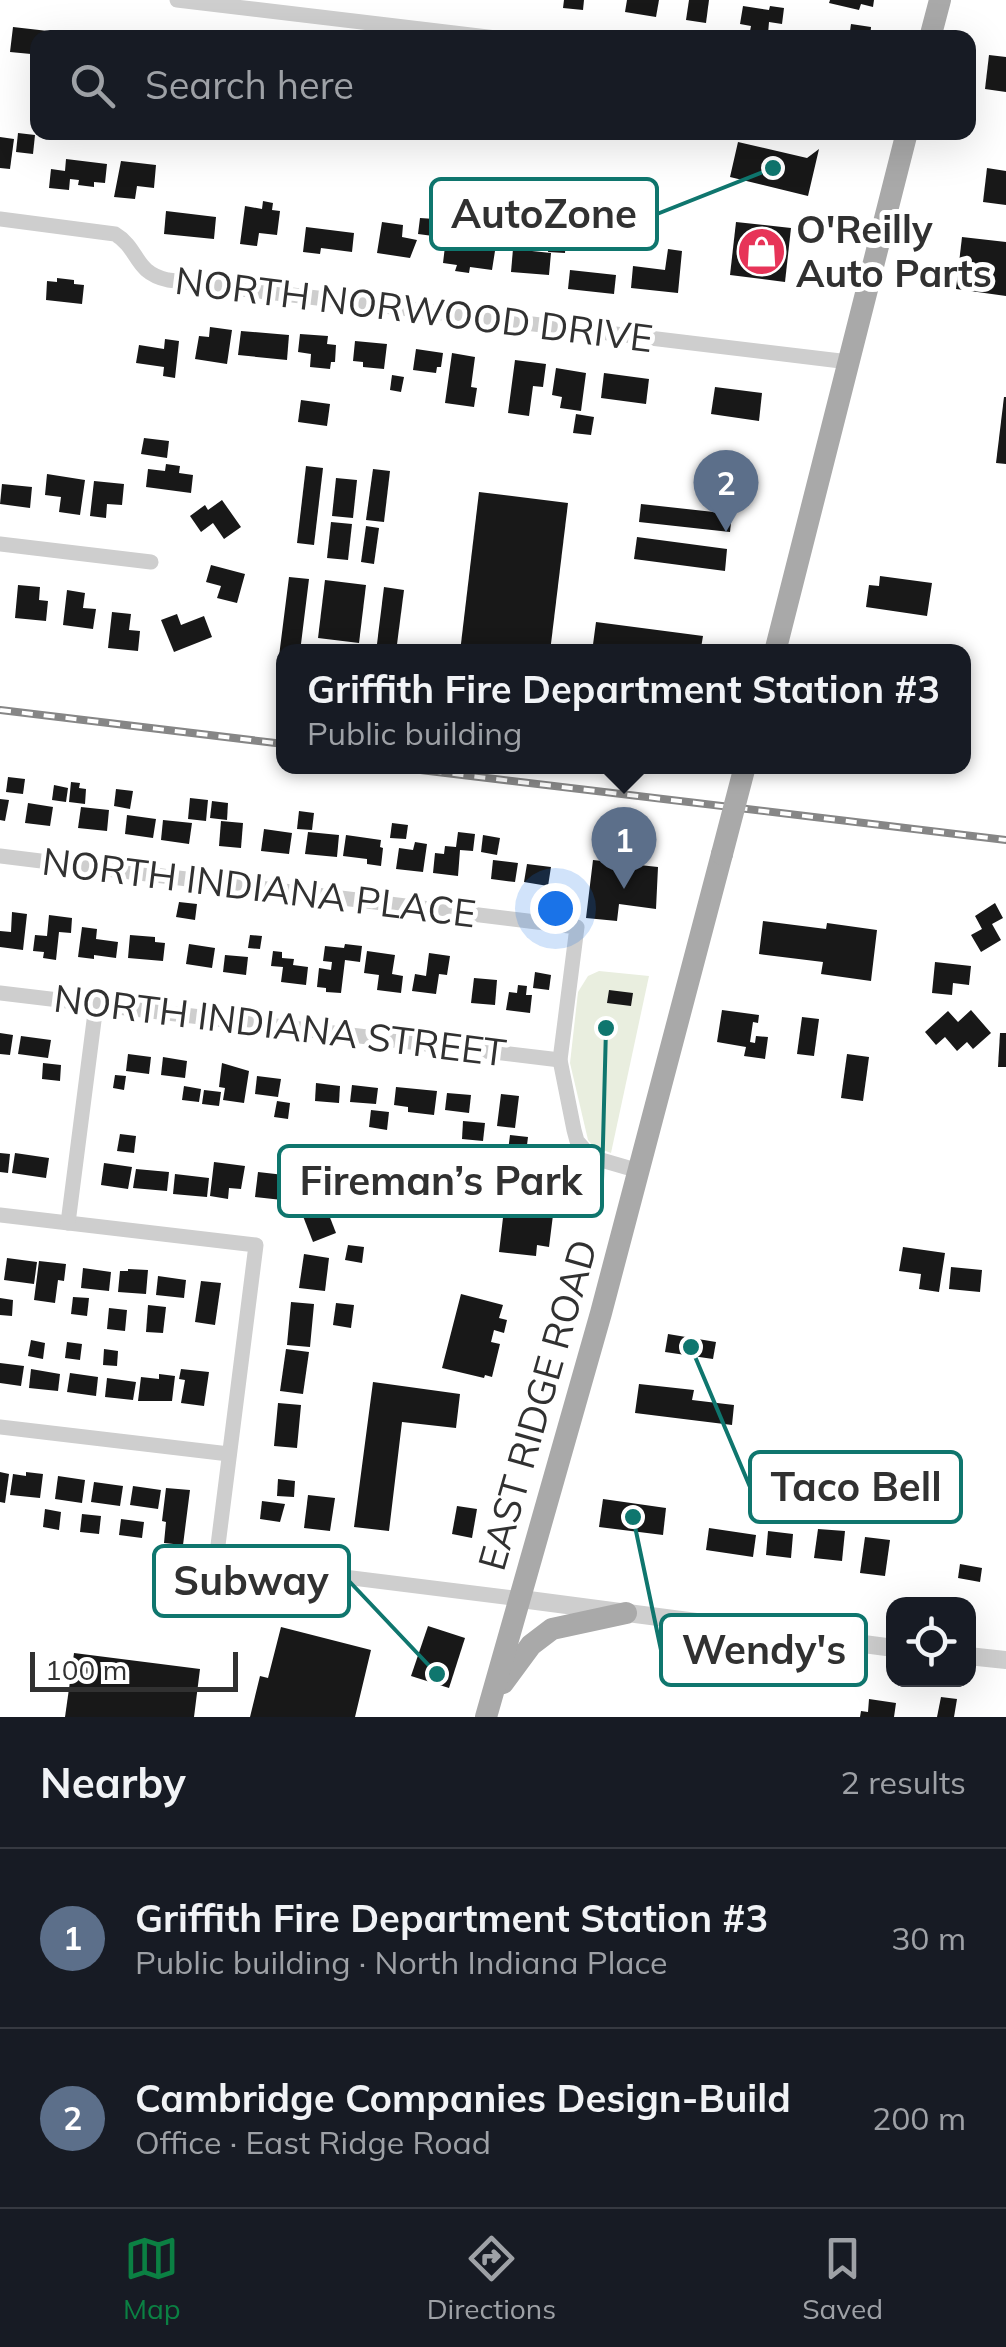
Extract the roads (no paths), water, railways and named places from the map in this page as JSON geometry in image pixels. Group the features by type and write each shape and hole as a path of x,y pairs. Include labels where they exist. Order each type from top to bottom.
{"main road":[{"path":"932,30 940,0"},
{"path":"777,644 905,140"},
{"name":"EAST RIDGE ROAD","path":"489,1707 639,1171 742,774"},
{"path":"489,1707 531,1644 552,1629 626,1613"}],"street":[{"path":"176,0 429,30"},
{"name":"NORTH NORWOOD DRIVE","path":"0,218 115,234 123,239 145,272 168,280 849,362"},
{"path":"0,544 151,562"},
{"name":"NORTH INDIANA PLACE","path":"0,856 577,927 560,1060"},
{"name":"NORTH INDIANA STREET","path":"0,993 560,1060"},
{"path":"68,1223 96,1004"},
{"path":"560,1060 577,1141 598,1160 639,1171"},
{"path":"0,1215 256,1245 216,1561 886,1647"},
{"path":"0,1427 230,1454"},
{"path":"976,1657 1006,1660"}],"railway":[{"path":"0,710 276,743"},
{"path":"454,774 1006,840"}],"place":[{"name":"AutoZone","path":"773,168"},
{"name":"O'Reilly Auto Parts","path":"761,252"},
{"name":"Cambridge Companies Design-Build","path":"726,532"},
{"name":"Griffith Fire Department Station #3","path":"624,889"},
{"name":"Fireman’s Park","path":"606,1028"},
{"name":"Taco Bell","path":"691,1347"},
{"name":"Wendy's","path":"633,1517"},
{"name":"Subway","path":"437,1674"}]}
